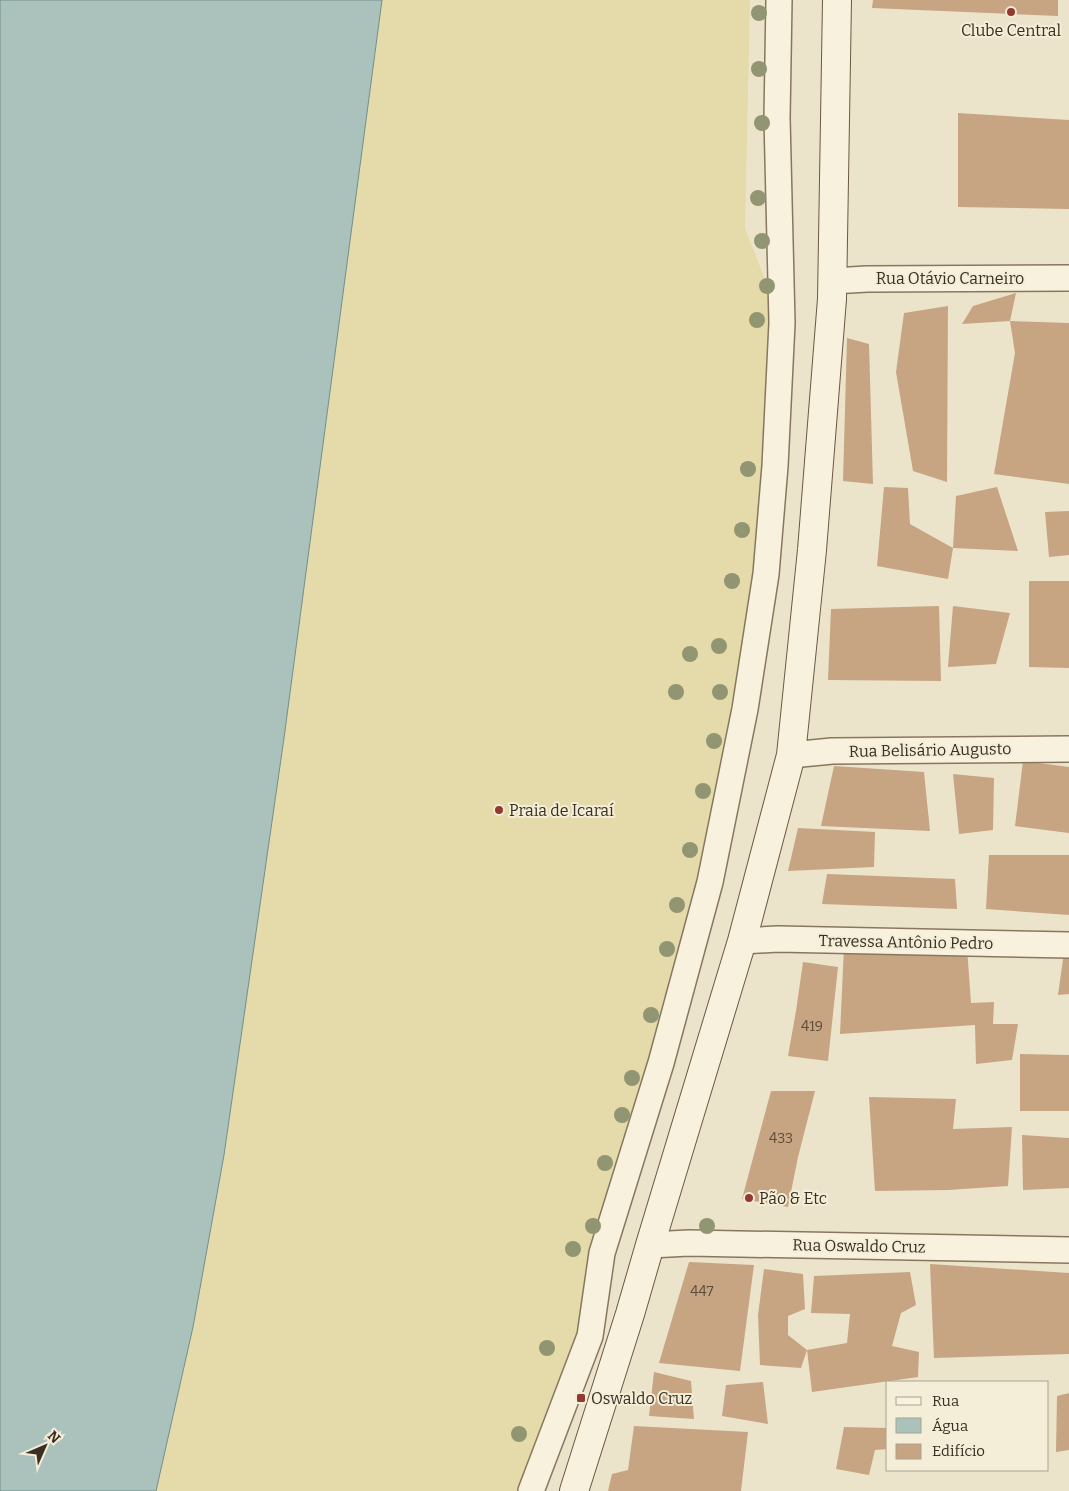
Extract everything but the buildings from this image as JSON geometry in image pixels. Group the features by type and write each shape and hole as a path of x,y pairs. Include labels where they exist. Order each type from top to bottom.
{"main road":[{"path":"574,1491 630,1314 742,940 791,755 812,550 832,299 837,0"}],"street":[{"path":"531,1491 590,1336 602,1253 661,1063 710,882 745,709 766,574 775,466 781,342 782,296 777,118 779,0"},
{"name":"Rua Otávio Carneiro","path":"832,280 867,278 884,280 1069,278"},
{"name":"Rua Belisário Augusto","path":"791,755 832,751 1069,749"},
{"name":"Travessa Antônio Pedro","path":"742,940 778,939 1069,945"},
{"name":"Rua Oswaldo Cruz","path":"650,1245 699,1243 1069,1250"}],"sand":[{"name":"Praia de Icaraí","path":"382,0 750,0 745,228 782,323 766,574 661,1063 531,1491 156,1491 193,1327 224,1155 284,738"}],"water":[{"path":"0,0 382,0 284,738 224,1155 193,1327 156,1491 0,1491"}],"place":[{"name":"Clube Central","path":"1011,12"},
{"name":"Praia de Icaraí","path":"499,810"},
{"name":"Pão & Etc","path":"749,1198"},
{"name":"Oswaldo Cruz","path":"581,1398"}]}
